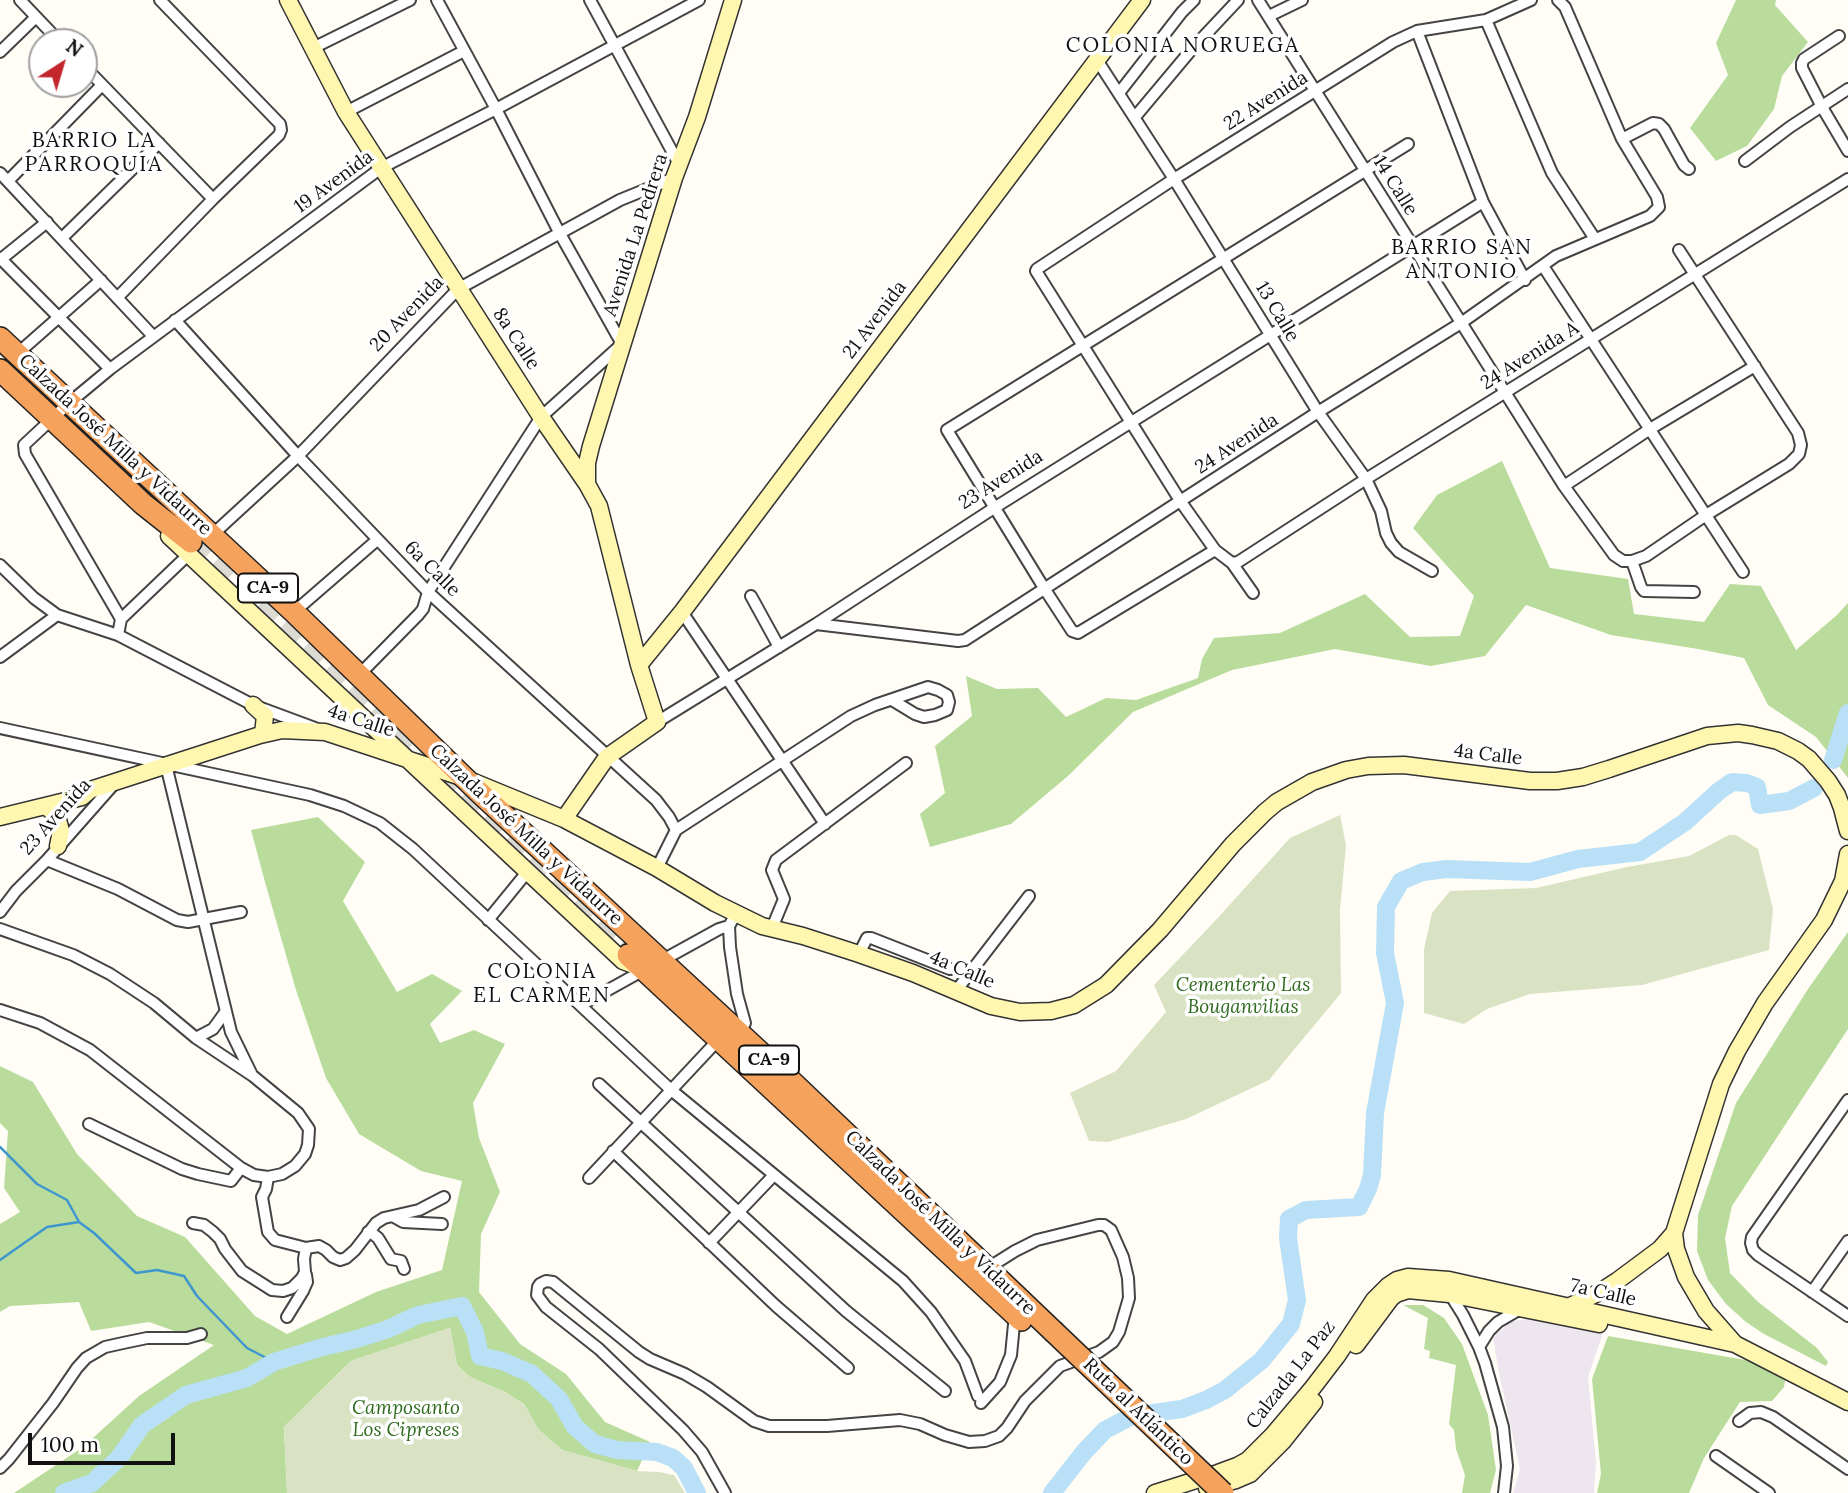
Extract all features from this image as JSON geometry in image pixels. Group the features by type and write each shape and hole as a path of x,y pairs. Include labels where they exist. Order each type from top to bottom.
{"highway":[{"name":"Calzada José Milla y Vidaurre","path":"0,338 6,364 51,419 190,548"},
{"path":"6,364 48,404 69,403"},
{"name":"Calzada José Milla y Vidaurre","path":"69,403 359,675 464,778 719,1039 1015,1314 1048,1336"},
{"path":"51,419 63,416 75,418 104,446 117,448"},
{"name":"Calzada José Milla y Vidaurre","path":"644,963 740,1033 988,1268 1048,1336"},
{"name":"Ruta al Atlántico","path":"1048,1336 1205,1493"},
{"name":"Ruta al Atlántico","path":"1048,1336 1223,1493"}],"main road":[{"name":"8a Calle","path":"288,0 346,112 458,289 587,484 598,506 639,665 657,722"},
{"name":"Avenida La Pedrera","path":"587,484 587,463 622,344 677,172 698,117 733,0"},
{"name":"21 Avenida","path":"639,665 682,612 1142,0"},
{"name":"Calzada José Milla y Vidaurre","path":"190,548 370,723 623,961 644,963"},
{"path":"253,705 265,716 263,734"},
{"name":"23 Avenida","path":"564,819 607,757 657,722"},
{"path":"351,740 363,733 370,723"},
{"path":"0,817 82,797 90,790 263,734 282,730 325,732"},
{"name":"4a Calle","path":"325,732 464,778 564,819 657,868 715,904 733,920 803,936 913,973 992,1006 1020,1012 1051,1011 1074,1005 1106,985 1160,930 1233,844 1265,812 1312,782 1346,770 1404,765 1530,781 1557,781 1583,777 1707,736 1738,733 1778,741 1798,751 1817,768 1837,795 1847,826"},
{"path":"0,806 78,788 90,790"},
{"path":"46,806 57,816 61,831 58,846"},
{"path":"1563,1311 1617,1281 1660,1250 1674,1233 1721,1084 1765,1003 1825,919 1843,881 1848,854"},
{"path":"1674,1233 1676,1249 1686,1277 1706,1311 1740,1347"},
{"path":"1395,1288 1408,1290 1446,1284"},
{"name":"7a Calle","path":"1446,1284 1522,1308 1563,1311"},
{"name":"7a Calle","path":"1446,1284 1740,1347 1848,1402"},
{"name":"Calzada La Paz","path":"1155,1493 1237,1466 1252,1456 1311,1391 1374,1300 1395,1288"},
{"name":"Calzada La Paz","path":"1187,1493 1246,1477 1254,1471 1338,1372 1395,1288"}],"street":[{"path":"20,0 47,28"},
{"path":"117,298 281,130 280,124 160,0"},
{"path":"313,48 410,0"},
{"path":"359,675 423,609 428,592 541,417 622,344 559,232 437,0"},
{"path":"590,0 616,46 677,172"},
{"name":"19 Avenida","path":"121,619 25,454 24,444 110,369 381,168 496,110 699,0"},
{"path":"1119,93 1194,0"},
{"path":"1135,117 1238,0"},
{"name":"14 Calle","path":"1258,0 1564,486 1614,555 1628,561 1644,591 1694,592"},
{"path":"1269,16 1302,0"},
{"name":"22 Avenida","path":"1083,346 1037,269 1174,179 1393,42 1417,31 1486,20 1531,0"},
{"path":"1558,0 1565,7 1622,139 1653,123 1659,124 1689,169"},
{"path":"0,52 36,17"},
{"path":"1486,20 1552,173 1595,239"},
{"path":"1417,31 1483,202 1525,280"},
{"path":"1839,36 1804,59 1802,68 1848,151"},
{"path":"346,112 464,51"},
{"name":"13 Calle","path":"1097,60 1224,258 1318,412 1366,479 1381,511 1391,543 1399,552 1432,571"},
{"path":"98,80 214,199"},
{"path":"103,85 4,177 153,336"},
{"path":"1745,161 1848,89"},
{"name":"24 Avenida","path":"816,624 965,640 1461,323 1556,256 1650,216 1659,207 1657,197 1622,139"},
{"path":"62,238 159,143"},
{"path":"1215,550 1078,634 1072,631 1044,588 947,430 1408,144"},
{"name":"20 Avenida","path":"211,536 298,456 458,289 559,232 677,172"},
{"name":"24 Avenida A","path":"1232,564 1848,179"},
{"name":"23 Avenida","path":"657,722 1483,202"},
{"path":"47,222 0,259 110,369"},
{"path":"1628,561 1646,556 1706,515 1790,464 1799,454 1801,445 1798,433 1679,250"},
{"path":"1544,266 1743,572"},
{"path":"6,364 101,280"},
{"name":"6a Calle","path":"175,320 298,456 428,592 656,800 676,830"},
{"path":"1083,346 1181,502 1215,550 1232,564 1253,593"},
{"path":"1564,486 1650,429 1755,366"},
{"path":"294,612 377,540"},
{"path":"118,635 121,619 190,548"},
{"name":"4a Calle","path":"0,565 34,598 57,615 118,635 253,705 325,732"},
{"path":"751,596 779,647"},
{"path":"682,612 825,824"},
{"path":"0,657 57,615"},
{"path":"657,868 676,830 851,716 892,700 928,687 947,695 949,702 947,710 924,718 892,700"},
{"path":"0,728 310,795 380,823 412,849 670,1090 903,1281 931,1312 965,1361 979,1400 1000,1382 1011,1355 1015,1314"},
{"path":"772,928 784,899 772,870 776,860 906,764"},
{"path":"166,765 226,1012 232,1032 253,1076"},
{"name":"23 Avenida","path":"2,907 116,782"},
{"path":"47,860 118,890 171,919 183,922 241,912"},
{"path":"488,920 528,871"},
{"path":"956,991 1028,896"},
{"path":"581,1005 644,963 733,920"},
{"path":"733,920 730,947 737,994 745,1023 740,1033"},
{"path":"0,929 73,954 130,986 196,1038 253,1076 298,1113 309,1129 308,1145 300,1160 289,1170 275,1176 254,1175 241,1168 90,1050 40,1023 0,1010"},
{"path":"859,954 867,938 871,938 950,969"},
{"path":"196,1038 213,1029 226,1012"},
{"path":"589,1178 719,1039"},
{"path":"599,1084 846,1311 945,1391"},
{"path":"1848,1100 1752,1237 1754,1251 1848,1316"},
{"path":"89,1124 198,1174 231,1181 241,1168"},
{"path":"613,1152 776,1306 848,1368"},
{"path":"709,1243 774,1175"},
{"path":"268,1177 262,1198 268,1232 275,1240 306,1248 318,1246 340,1260 355,1250 376,1223 384,1218 419,1210 444,1197"},
{"path":"394,1217 403,1222 442,1224"},
{"path":"193,1223 204,1225 213,1232 242,1271 272,1290 292,1288 303,1279 305,1272"},
{"path":"725,1493 702,1452 683,1430 599,1349 546,1307 537,1295 540,1284 553,1282 639,1352 707,1387 754,1421 769,1426 827,1426 900,1420 920,1424 969,1442 985,1441 999,1436 1025,1401 1060,1366 1098,1352 1113,1342 1119,1332 1129,1298 1123,1257 1111,1230 1104,1225 1037,1240 988,1268"},
{"path":"368,1232 378,1238 391,1259 401,1261 404,1269"},
{"path":"1812,1292 1848,1241"},
{"path":"287,1317 307,1282 304,1259 306,1248"},
{"path":"1446,1284 1479,1347 1503,1427 1507,1466 1504,1493"},
{"path":"1479,1347 1498,1322 1522,1308"},
{"path":"0,1468 86,1358 105,1348 135,1340 187,1338 201,1334"},
{"path":"1739,1421 1750,1413 1760,1412 1773,1417 1848,1469"},
{"path":"1716,1456 1769,1493"}],"shaded area":[{"path":"1532,1318 1604,1330 1588,1377 1596,1462 1594,1493 1513,1493 1520,1469 1493,1338 1510,1322"}],"green space":[{"path":"1736,0 1776,0 1775,5 1808,42 1782,76 1774,109 1747,146 1716,161 1690,128 1728,75 1716,43"},
{"path":"1502,461 1550,568 1628,579 1634,614 1704,622 1730,584 1761,586 1796,650 1848,603 1848,778 1816,737 1768,705 1744,658 1611,635 1526,605 1485,656 1431,666 1335,649 1232,670 1133,712 1068,776 1011,824 930,847 920,814 945,793 935,746 972,716 966,676 997,689 1038,688 1066,717 1106,698 1136,700 1198,678 1202,659 1214,638 1280,633 1365,594 1410,637 1460,636 1474,596 1413,528 1437,495"},
{"name":"Cementerio Las Bouganvilias","path":"1340,815 1346,845 1340,910 1341,993 1269,1080 1186,1119 1108,1142 1089,1141 1070,1093 1116,1071 1166,1012 1154,985 1290,838"},
{"path":"318,817 365,862 343,901 397,992 432,974 462,991 430,1024 440,1043 474,1030 505,1044 473,1103 479,1138 500,1192 481,1234 479,1292 520,1344 566,1374 605,1422 650,1442 643,1458 637,1471 562,1450 538,1429 524,1404 503,1391 470,1377 457,1365 450,1328 351,1361 284,1427 287,1493 14,1493 83,1447 139,1396 214,1345 149,1322 91,1331 79,1302 10,1306 0,1312 0,1224 20,1212 4,1188 8,1131 0,1123 0,1066 33,1082 77,1154 137,1216 185,1237 255,1316 287,1334 376,1292 442,1270 462,1181 421,1171 359,1134 326,1078 296,990 265,882 251,830"},
{"path":"1729,835 1736,835 1758,849 1773,909 1769,950 1642,985 1530,994 1487,1009 1464,1024 1424,1013 1424,949 1432,913 1450,891 1536,888 1689,856"},
{"path":"1848,932 1848,1029 1732,1206 1725,1238 1730,1273 1757,1301 1817,1348 1828,1362 1826,1366 1764,1334 1726,1304 1708,1280 1697,1251 1698,1215 1736,1103 1808,989"},
{"path":"1403,1305 1423,1305 1444,1318 1462,1344 1488,1415 1496,1470 1490,1493 1462,1493 1465,1475 1456,1449 1454,1430 1449,1424 1456,1365 1429,1358 1430,1351 1424,1349 1428,1318"},
{"name":"Camposanto Los Cipreses","path":"450,1328 457,1365 470,1377 503,1391 524,1404 538,1429 562,1450 637,1471 674,1475 685,1493 287,1493 284,1427 351,1361"},
{"path":"1608,1336 1751,1361 1786,1375 1784,1387 1772,1401 1740,1402 1704,1458 1689,1493 1597,1493 1601,1474 1592,1379"}],"waterway":[{"path":"1833,760 1848,713"},
{"path":"1052,1493 1105,1430 1132,1416 1182,1409 1206,1400 1225,1390 1262,1360 1291,1324 1297,1300 1288,1238 1289,1219 1306,1210 1359,1207 1372,1175 1375,1113 1395,1003 1385,953 1386,907 1401,881 1423,872 1447,869 1530,872 1578,859 1640,852 1685,822 1732,782 1757,787 1760,805 1789,801 1814,788"},
{"path":"0,1147 37,1184 67,1200 79,1222"},
{"path":"0,1260 47,1227 79,1222 136,1273 157,1270 184,1276 197,1296 247,1348 274,1362"},
{"path":"64,1493 92,1483 119,1458 142,1425 186,1395 247,1378 274,1362 388,1329 418,1315 462,1306 475,1332 480,1356 502,1361 532,1374 559,1399 575,1427 595,1444 617,1450 657,1452 673,1458 684,1468 697,1493"}],"tunnel":[{"path":"191,542 628,955"}],"district":[{"name":"COLONIA NORUEGA","path":"1183,46"},
{"name":"BARRIO LA PARROQUIA","path":"94,153"},
{"name":"BARRIO SAN ANTONIO","path":"1462,260"},
{"name":"COLONIA EL CARMEN","path":"542,984"}]}
